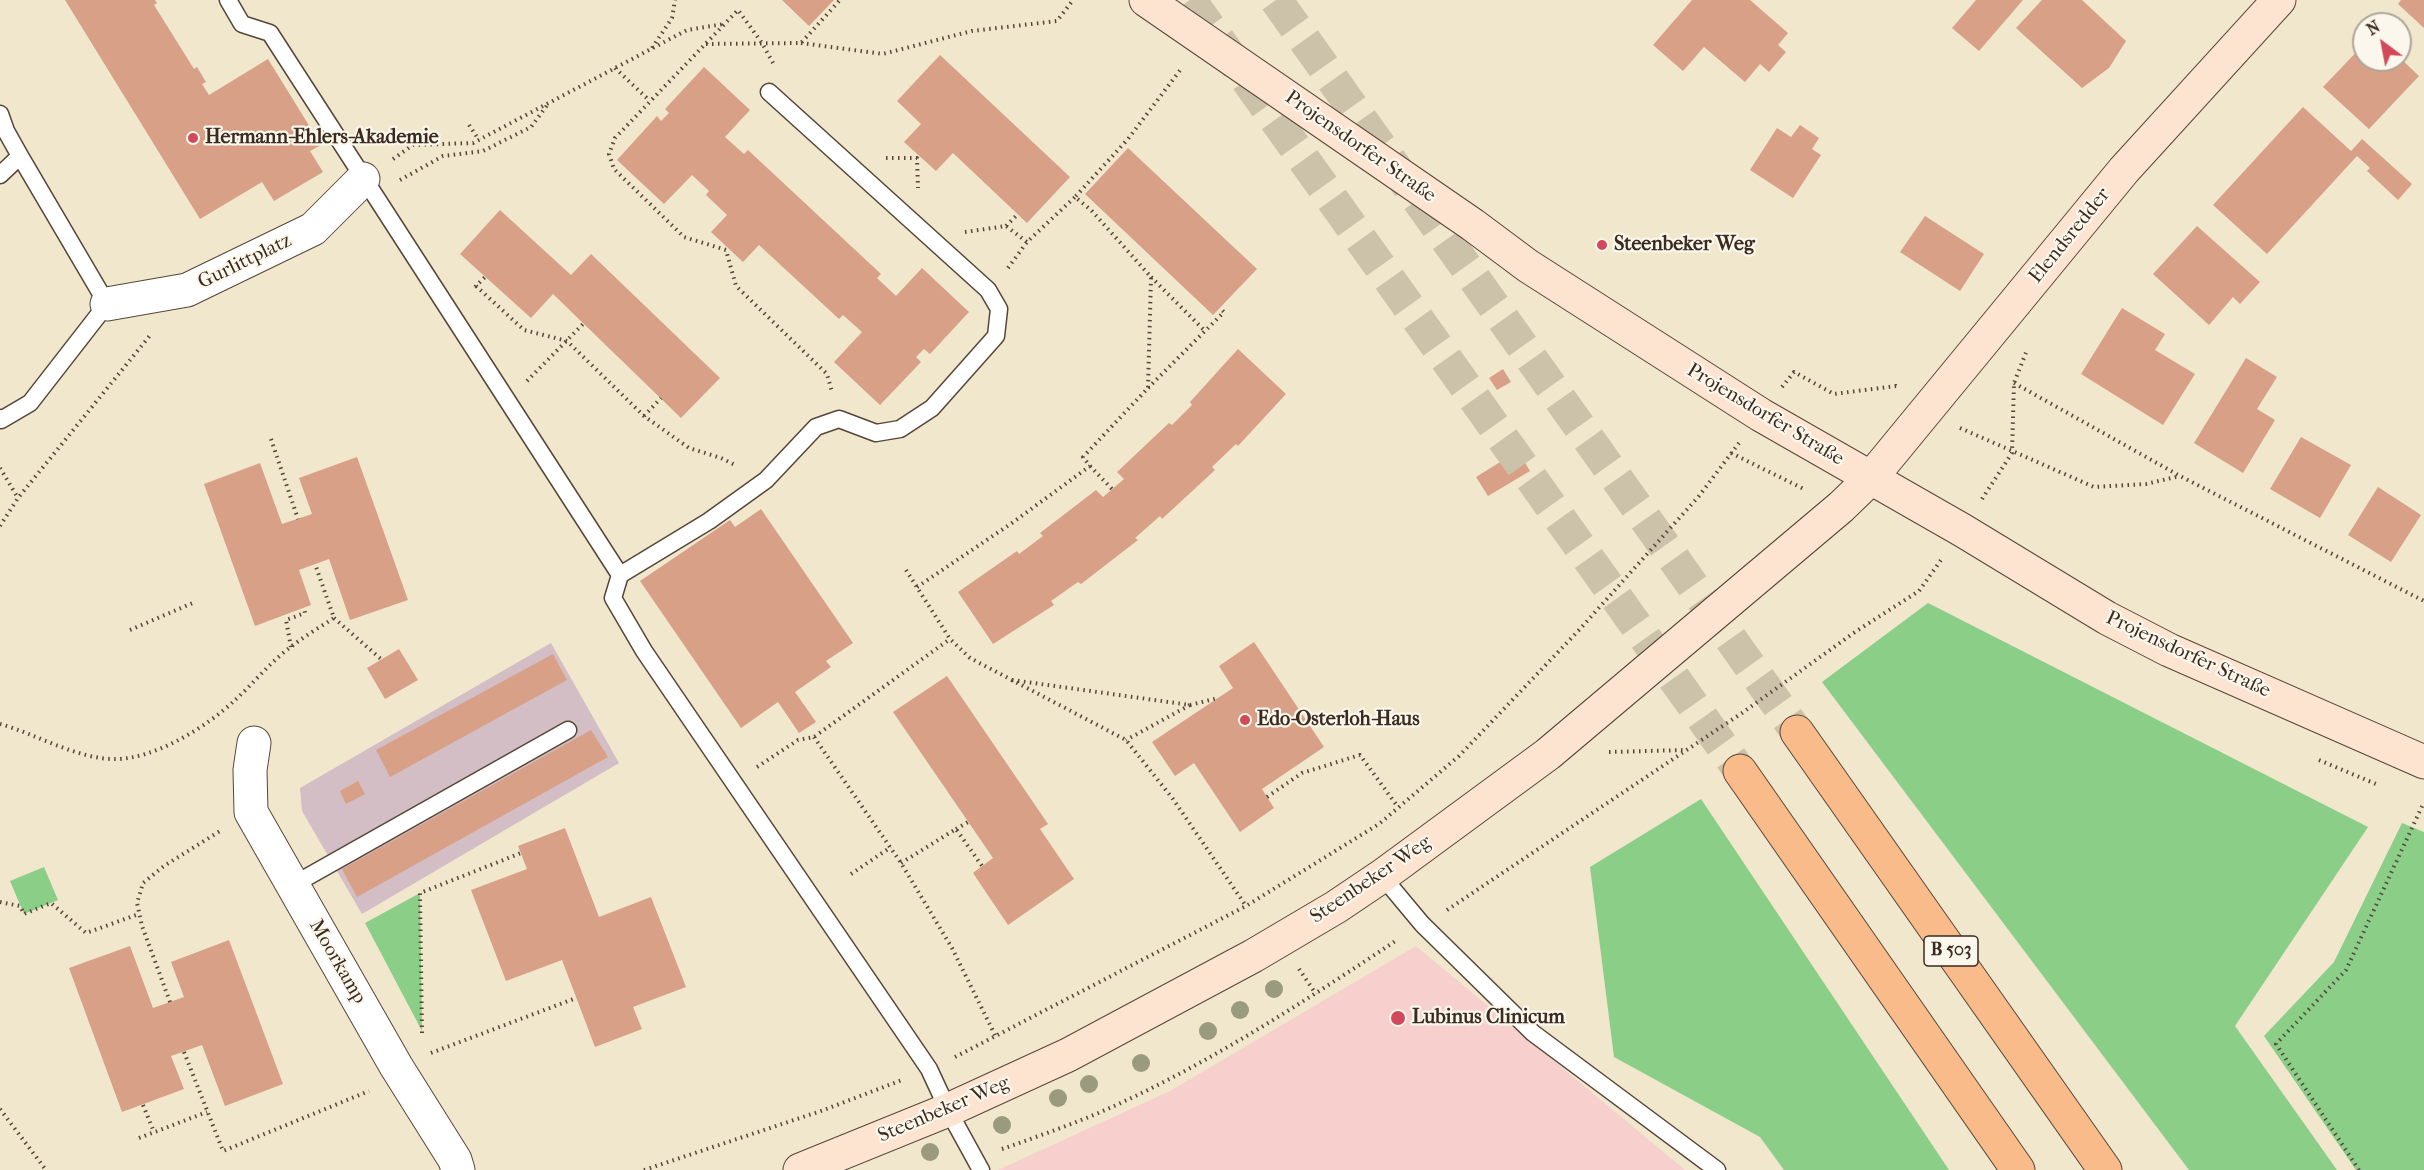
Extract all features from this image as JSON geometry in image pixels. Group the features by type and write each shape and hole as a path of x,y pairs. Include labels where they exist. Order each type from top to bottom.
{"highway":[{"name":"B 503","path":"1797,732 2105,1170"},
{"path":"1740,771 2018,1170"}],"main road":[{"name":"Projensdorfer Straße","path":"1146,0 1464,218 1528,266 1761,415 1962,530 2107,618 2169,650 2424,762"},
{"name":"Elendsredder","path":"1870,479 2124,170 2279,0"},
{"name":"Steenbeker Weg","path":"800,1170 948,1110 1068,1055 1158,1009 1336,907 1548,754 1841,507 1870,479"}],"street":[{"name":"Gurlittplatz","path":"107,304 187,290 313,229 368,187"},
{"name":"Moorkamp","path":"254,743 250,770 251,812 403,1077 455,1160 458,1170"}],"lane":[{"path":"228,0 242,24 270,33 368,187 449,308 506,402 620,575"},
{"path":"769,92 988,290 999,309 996,336 932,408 900,429 876,433 839,419 816,427 766,480 709,521 620,575 613,597 644,651 929,1069 948,1110 979,1165"},
{"path":"0,114 6,131 20,156 107,304 30,403 1,420 0,418"},
{"path":"0,175 20,156"},
{"path":"293,885 568,730"},
{"path":"1382,876 1422,924 1533,1033 1717,1170"}],"path":[{"path":"651,48 672,18 675,0"},
{"path":"801,43 840,0"},
{"path":"706,44 801,43 883,54 972,31 1057,21 1073,0"},
{"path":"776,69 762,43 738,10 615,138 609,154 614,169 684,237 726,250 736,286 827,374 839,419"},
{"path":"368,187 413,145 473,143 687,30 725,24"},
{"path":"615,68 650,102"},
{"path":"988,290 1028,242 1075,197 1128,139 1162,93"},
{"path":"368,187 443,156 483,151 531,127 549,102"},
{"path":"469,125 479,140"},
{"path":"876,159 917,158 918,193"},
{"path":"1075,197 1091,210 1151,277 1205,331"},
{"path":"957,233 1006,226 1018,214"},
{"path":"1006,226 1028,242"},
{"path":"1148,388 1151,277"},
{"path":"476,286 524,330 567,341 644,416 689,448 721,458 766,480"},
{"path":"0,526 18,498 187,290"},
{"path":"1112,489 1083,457 1224,312 1220,308"},
{"path":"506,402 584,323"},
{"path":"979,1165 1097,1113 1175,1075 1316,994 1686,750 1855,632 1919,591 2012,453 2014,383 2030,340"},
{"path":"2014,383 2180,476 2424,601"},
{"path":"644,416 661,398"},
{"path":"271,439 298,519"},
{"path":"644,1170 821,1111 929,1069 996,1037 1246,906 1379,824 1459,756 1572,638 1699,496 1731,453"},
{"path":"2012,453 2094,487 2146,484 2180,476"},
{"path":"917,587 1012,523 1090,466"},
{"path":"0,468 18,498"},
{"path":"315,564 334,618 382,660"},
{"path":"906,570 950,639 970,658 1126,740 1173,799 1246,906"},
{"path":"130,630 195,602"},
{"path":"291,646 286,620 305,613 304,608"},
{"path":"0,724 27,731 69,750 112,759 135,757 172,745 233,703 291,646 334,618"},
{"path":"734,783 798,740 814,737 950,639"},
{"path":"1008,680 1190,705"},
{"path":"1126,740 1190,705 1218,698"},
{"path":"814,737 901,863 952,948 996,1037"},
{"path":"1606,752 1686,750"},
{"path":"1267,797 1302,774 1359,755 1398,807"},
{"path":"2359,1170 2276,1044 2346,970 2424,802"},
{"path":"170,1002 139,914 137,903 143,883 164,866 251,812"},
{"path":"901,863 968,822"},
{"path":"956,829 982,866"},
{"path":"852,874 891,847"},
{"path":"423,1039 420,893 521,853"},
{"path":"0,902 20,906 24,914 51,903 86,933 139,914"},
{"path":"425,1047 426,1055 576,998"},
{"path":"184,1052 223,1151 403,1077"},
{"path":"143,1105 153,1132"},
{"path":"0,1109 46,1170"},
{"path":"139,1138 207,1112"}],"shaded area":[{"path":"551,643 619,763 362,914 302,811 300,788"},
{"name":"Lubinus Clinicum","path":"1416,946 1685,1170 998,1170 1170,1091"}],"green space":[{"path":"1928,603 2368,827 2235,1026 2337,1170 2189,1170 1822,682"},
{"path":"1701,799 1949,1170 1784,1170 1760,1137 1614,1057 1590,867"},
{"path":"2402,823 2424,832 2424,1170 2356,1170 2264,1036 2334,962"},
{"path":"44,867 58,900 24,914 10,881"},
{"path":"420,893 422,1031 365,923"}],"building":[{"name":"Hermann-Ehlers-Akademie","path":"65,0 155,0 157,3 154,5 194,69 197,67 206,82 202,84 209,95 268,59 321,145 310,151 323,172 274,201 262,182 200,219"},
{"path":"782,0 834,0 809,26"},
{"path":"1692,0 1750,0 1788,33 1778,45 1786,52 1769,72 1760,64 1745,82 1704,47 1683,71 1653,45"},
{"path":"1976,0 2023,0 1979,51 1952,28"},
{"path":"2042,0 2082,0 2126,41 2109,68 2082,88 2016,28"},
{"path":"2401,0 2424,0 2424,28 2412,17 2412,12 2407,12 2398,4"},
{"path":"940,55 1070,177 1027,223 953,153 936,171 904,142 921,124 897,101"},
{"path":"2352,57 2352,72 2412,72 2412,69 2419,76 2369,129 2323,87"},
{"path":"704,67 750,110 725,137 744,154 748,150 881,274 877,278 896,296 922,268 969,312 930,354 924,349 916,357 921,362 880,405 834,362 862,332 843,315 839,319 759,245 743,262 711,232 727,215 706,195 709,191 692,175 664,204 617,160 657,116 661,121 669,113 665,109"},
{"path":"2303,107 2351,151 2362,139 2412,184 2398,200 2367,171 2370,168 2357,156 2267,254 2213,205"},
{"path":"1800,125 1819,138 1812,149 1821,155 1793,198 1750,170 1777,128 1791,137"},
{"path":"1128,148 1257,269 1213,315 1085,194"},
{"path":"500,210 571,275 591,254 720,378 681,418 553,294 531,318 460,254"},
{"path":"1925,216 1984,254 1960,291 1900,252"},
{"path":"2197,226 2260,282 2240,304 2233,297 2209,325 2153,274"},
{"path":"2122,308 2165,334 2155,350 2195,374 2163,425 2081,374"},
{"path":"1238,349 1286,394 1238,446 1236,444 1212,467 1215,470 1162,519 1160,516 1135,538 1138,540 1081,584 1078,582 1051,601 1054,605 993,644 958,592 1017,551 1019,554 1043,536 1040,533 1096,490 1103,497 1124,479 1117,472 1169,423 1172,425 1192,405 1190,402"},
{"path":"2246,358 2277,377 2257,409 2275,420 2243,473 2194,443"},
{"path":"1503,369 1511,382 1497,390 1489,378"},
{"path":"2301,437 2351,465 2320,518 2270,489"},
{"path":"1518,451 1530,471 1488,496 1476,477"},
{"path":"357,457 408,600 350,620 329,559 299,570 311,605 255,626 204,484 260,463 282,524 312,514 299,478"},
{"path":"2378,487 2421,515 2391,562 2348,535"},
{"path":"761,509 853,643 826,661 831,667 795,692 816,722 799,733 778,702 741,728 640,581 730,520 735,527"},
{"name":"Edo-Osterloh-Haus","path":"1254,642 1324,747 1262,789 1274,808 1240,832 1194,763 1175,776 1152,742 1233,688 1219,666"},
{"path":"399,649 418,680 385,699 367,668"},
{"path":"553,654 567,680 390,777 376,750"},
{"path":"947,676 1048,824 1040,829 1074,879 1008,925 973,873 993,858 893,712"},
{"path":"591,730 608,757 357,897 342,869"},
{"path":"358,781 365,794 346,804 340,791"},
{"path":"565,828 599,917 651,897 686,987 633,1007 642,1029 595,1047 562,960 506,981 471,890 527,869 518,846"},
{"path":"229,940 283,1084 225,1106 202,1045 171,1056 184,1089 122,1112 69,968 130,946 153,1008 184,997 171,962"}],"tunnel":[{"path":"1190,0 1740,771"},
{"path":"1276,0 1797,732"}],"place":[{"name":"Hermann-Ehlers-Akademie","path":"193,138"},
{"name":"Steenbeker Weg","path":"1602,245"},
{"name":"Edo-Osterloh-Haus","path":"1245,720"},
{"name":"Lubinus Clinicum","path":"1398,1018"}]}
